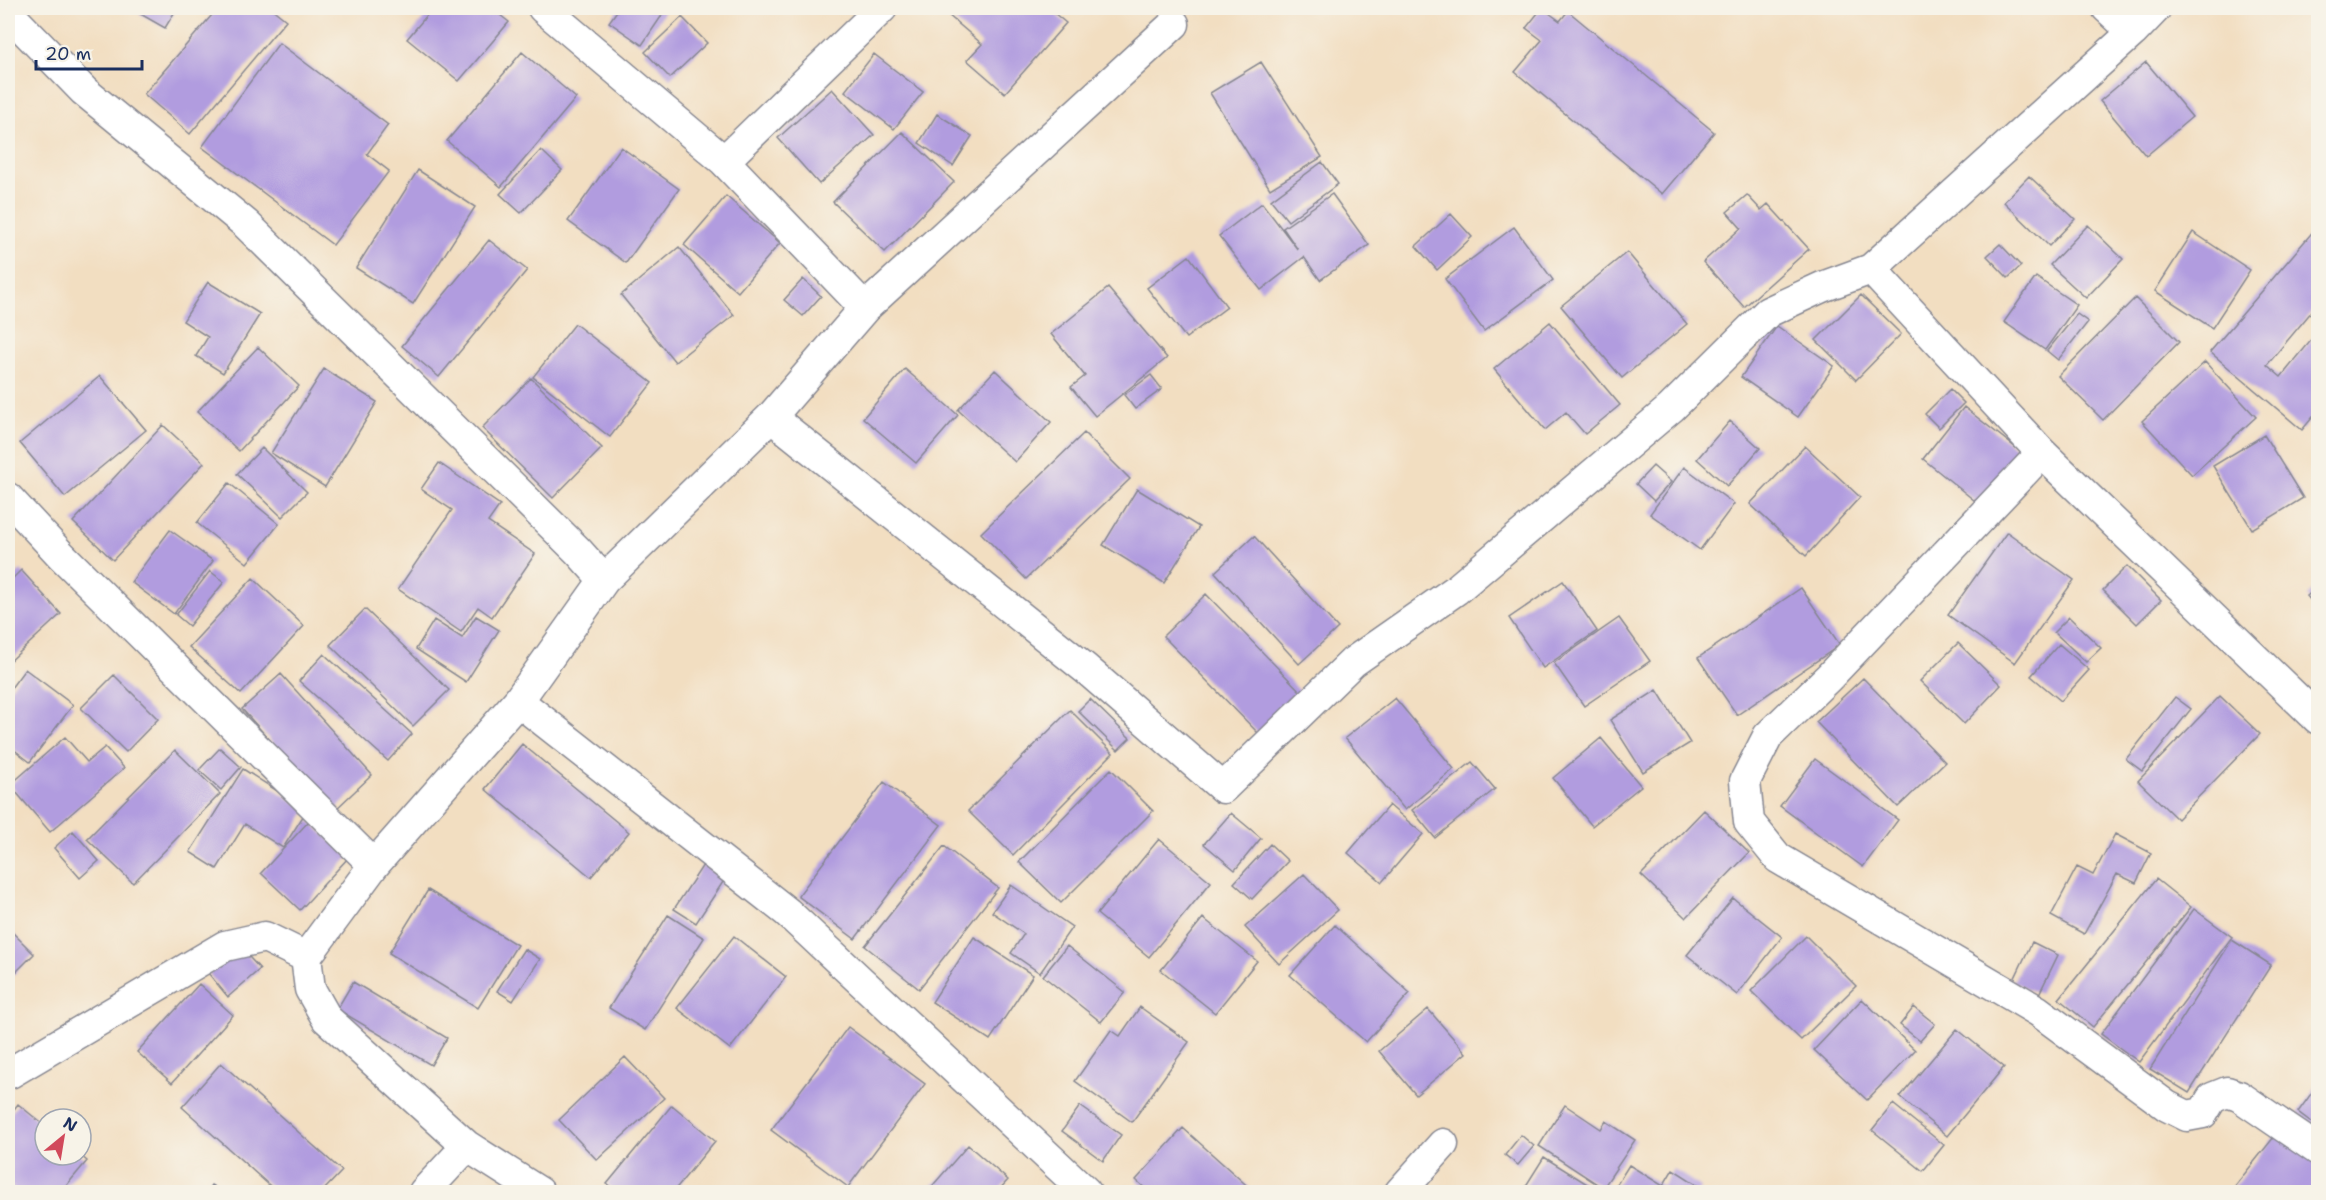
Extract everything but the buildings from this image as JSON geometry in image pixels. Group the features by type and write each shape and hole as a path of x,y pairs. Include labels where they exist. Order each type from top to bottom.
{"street":[{"path":"543,8 724,161 864,308"},
{"path":"724,161 882,8"},
{"path":"2107,8 2133,32"},
{"path":"771,417 1086,669 1223,788 1353,662 1465,582 1671,408 1768,312 1822,287 1871,269 2133,32 2156,8"},
{"path":"8,13 84,91 246,224 578,551 604,580"},
{"path":"539,1192 467,1146 327,1019 310,989 306,957 374,865 518,701 604,580 771,417 864,308 1174,24"},
{"path":"1871,269 2042,453 2319,719"},
{"path":"2042,453 1829,677 1768,736 1745,781 1749,822 1778,858 2038,1011 2168,1106 2187,1116 2203,1113 2212,1098 2227,1092 2239,1096 2319,1150"},
{"path":"8,498 61,555 374,865"},
{"path":"518,701 787,912 1086,1192"},
{"path":"8,1073 225,946 265,937 306,957"},
{"path":"1400,1192 1443,1144"},
{"path":"424,1192 467,1146"}]}
